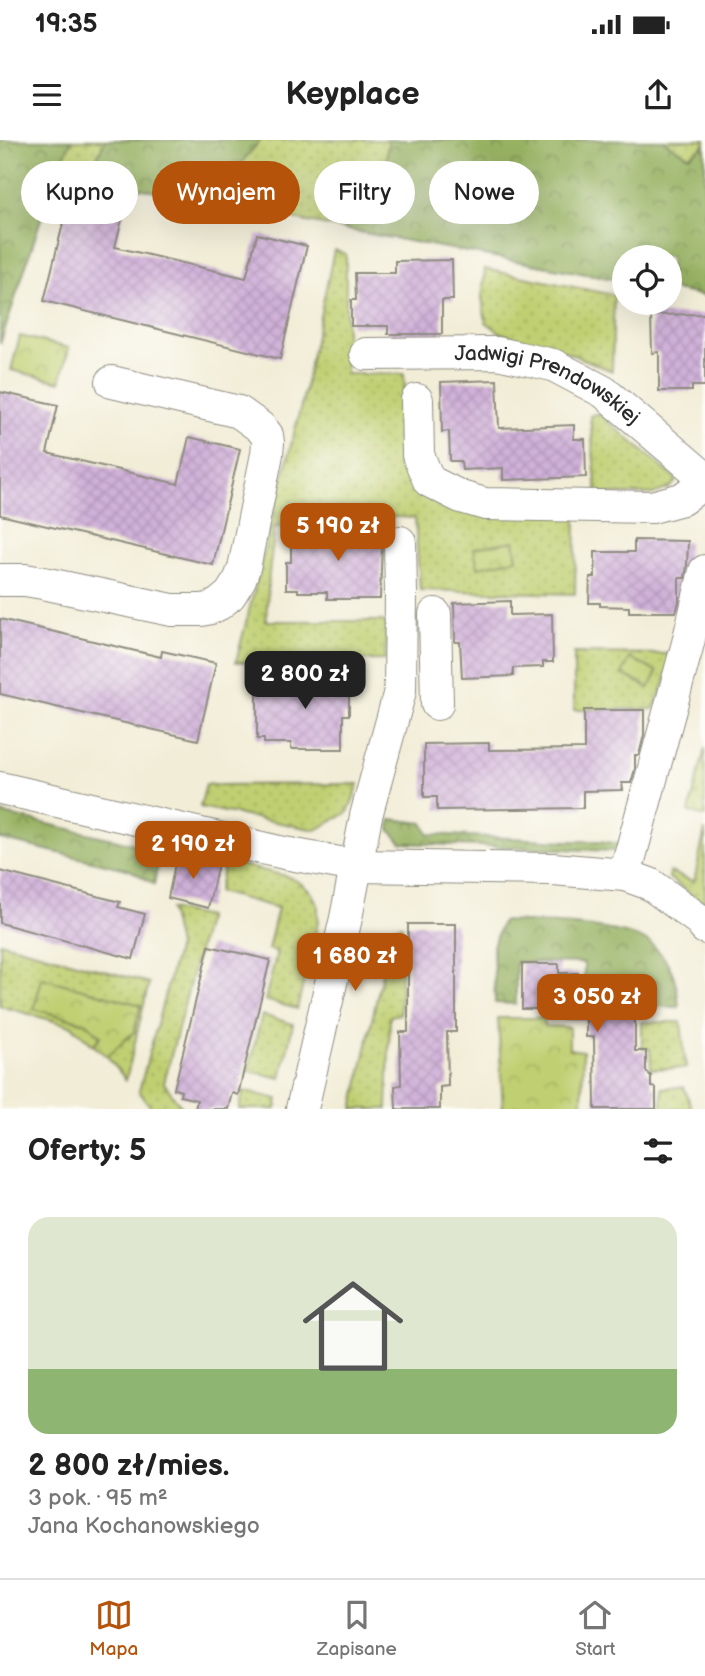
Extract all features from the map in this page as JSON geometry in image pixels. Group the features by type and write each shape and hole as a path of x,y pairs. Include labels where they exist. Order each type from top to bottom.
{"street":[{"name":"Jadwigi Prendowskiej","path":"366,354 497,353 553,365 604,392 705,480"},
{"path":"0,580 34,581 183,611 211,608 225,600 236,587 247,555 267,454 267,435 239,412 113,382"},
{"path":"417,400 418,455 429,481 461,497 485,504 652,507 682,499 705,480"},
{"path":"302,1109 366,816 400,691 400,542"},
{"path":"625,875 705,571"},
{"path":"435,614 437,704"},
{"path":"0,788 284,853 356,866 553,869 625,875 650,884 698,919 705,928"}],"green space":[{"path":"0,140 705,140 705,296 682,291 682,245 612,245 612,279 318,224 415,224 415,161 314,161 314,223 300,220 300,161 152,161 152,190 138,188 138,161 21,161 21,224 39,224 0,344"},
{"path":"0,140 72,140 62,161 21,161 21,224 39,224 0,344"},
{"path":"105,140 261,140 243,161 152,161 152,191 138,188 138,161 95,161"},
{"path":"388,140 662,140 689,156 705,145 705,296 682,291 682,245 612,245 612,279 343,229 346,224 415,224 415,161 386,161"},
{"path":"334,250 346,254 346,374 404,374 408,449 421,487 576,517 575,594 420,590 415,518 325,513 323,525 275,527 266,621 383,621 387,626 385,660 236,662 302,402"},
{"path":"485,269 612,295 612,371 569,353 501,333 486,322 482,298"},
{"path":"20,336 69,348 60,382 11,370"},
{"path":"598,413 677,480 670,488 653,494 597,494 590,416"},
{"path":"514,541 517,559 478,567 474,548"},
{"path":"574,653 673,654 663,688 653,709 574,710"},
{"path":"630,658 657,672 649,688 622,674"},
{"path":"705,748 705,817 689,812"},
{"path":"206,784 359,784 348,812 316,830 200,807"},
{"path":"0,813 161,850 154,884 130,870 0,839"},
{"path":"391,819 423,823 429,834 621,844 614,851 402,843 390,830"},
{"path":"705,830 705,904 669,878 670,872 694,882"},
{"path":"225,861 286,876 299,882 311,892 318,905 318,922 297,1009 265,1000 277,952 268,949 278,908 218,892"},
{"path":"170,909 207,917 164,1083 183,1109 152,1109 139,1091 178,946"},
{"path":"502,921 602,928 639,937 651,944 669,965 677,988 679,1007 637,1006 637,982 584,979 584,963 516,962 516,1004 495,1003 493,946"},
{"path":"402,925 400,1014 390,1016 387,1109 353,1109 392,927"},
{"path":"0,942 149,983 126,1080 107,1056 134,1032 34,1009 87,1023 101,1037 93,1045 72,1026 0,1006"},
{"path":"42,978 141,1005 134,1032 107,1056 93,1045 101,1036 87,1023 34,1009"},
{"path":"262,1015 293,1024 281,1078 248,1071"},
{"path":"498,1018 544,1018 544,1026 569,1027 569,1049 583,1051 582,1109 503,1109"},
{"path":"642,1022 681,1022 686,1068 651,1069 650,1049 642,1048"},
{"path":"684,1087 692,1109 662,1109 662,1088"},
{"path":"243,1091 278,1099 276,1109 239,1109"}],"building":[{"path":"63,224 121,224 115,247 246,278 257,234 307,246 280,359 44,301"},
{"path":"452,260 453,300 442,300 442,334 388,334 388,326 351,326 351,300 356,300 355,273 395,273 395,261"},
{"path":"705,314 705,386 692,386 692,391 659,391 659,352 652,353 651,315"},
{"path":"497,380 499,428 574,425 574,439 585,439 586,477 503,480 503,468 462,470 461,461 450,461 449,431 442,432 441,382"},
{"path":"0,392 58,405 47,453 178,484 189,437 240,449 213,565 0,515"},
{"path":"331,525 388,525 382,542 380,599 327,599 327,592 298,592 298,589 286,589 286,562 291,562 291,536 331,535"},
{"path":"634,540 688,541 685,578 679,578 679,602 676,612 629,612 629,607 589,603 590,577 595,577 595,552 634,552"},
{"path":"510,601 510,615 552,614 553,662 543,662 543,667 513,668 513,676 462,678 460,642 455,642 454,603"},
{"path":"0,619 161,657 162,651 216,663 198,740 0,694"},
{"path":"349,673 349,715 343,715 343,749 291,749 291,743 264,743 264,739 257,739 257,685 293,684 293,674"},
{"path":"584,710 644,710 644,735 639,755 635,755 631,783 622,783 623,790 583,791 583,808 437,810 437,797 424,797 424,744 489,743 489,750 584,749"},
{"path":"177,854 218,864 208,908 168,898"},
{"path":"0,871 120,902 118,907 145,914 133,959 0,923"},
{"path":"408,924 456,924 456,1032 447,1032 448,1086 440,1087 440,1109 396,1109 395,1086 401,1085 400,1032 408,1032"},
{"path":"209,946 270,960 238,1095 232,1093 228,1109 195,1109 197,1100 180,1096 181,1091 174,1089"},
{"path":"522,964 559,964 559,973 578,973 578,985 608,985 608,994 627,994 628,1014 635,1014 635,1051 646,1051 646,1071 651,1076 651,1087 656,1088 656,1109 595,1109 594,1037 586,1037 586,1019 562,1019 562,1009 522,1009"}]}
